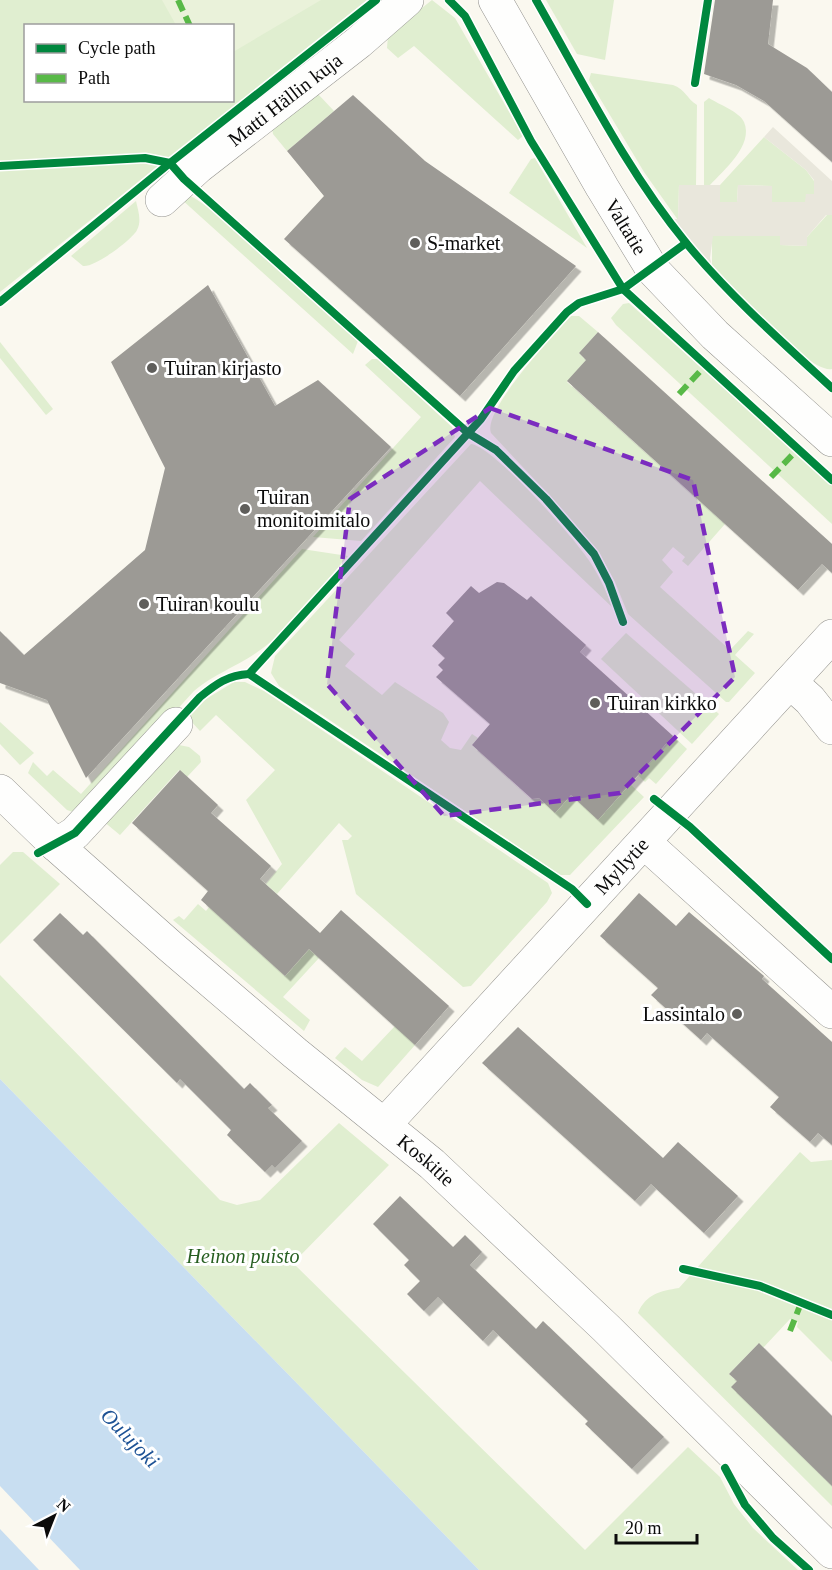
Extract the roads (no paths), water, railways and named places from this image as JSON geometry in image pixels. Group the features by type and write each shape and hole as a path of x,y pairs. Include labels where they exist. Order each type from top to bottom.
{"street":[{"name":"Matti Hällin kuja","path":"162,200 198,167 359,42 408,0"},
{"name":"Valtatie","path":"495,0 602,187 652,269 715,335 832,440"},
{"name":"Myllytie","path":"385,1124 832,636"},
{"path":"790,682 810,700 832,728"},
{"path":"56,845 75,833 176,724"},
{"name":"Koskitie","path":"0,791 56,845 295,1053 385,1124 606,1328 832,1552"},
{"path":"644,842 832,1012"}],"water":[{"name":"Oulujoki","path":"0,1079 479,1570 80,1570 0,1486"},
{"path":"0,1529 39,1570 0,1570"}],"place":[{"name":"S-market","path":"415,243"},
{"name":"Tuiran kirjasto","path":"152,368"},
{"name":"Tuiran monitoimitalo","path":"245,509"},
{"name":"Tuiran koulu","path":"144,604"},
{"name":"Tuiran kirkko","path":"595,703"},
{"name":"Lassintalo","path":"737,1014"}],"park label":[{"name":"Heinon puisto","path":"243,1256"}]}
